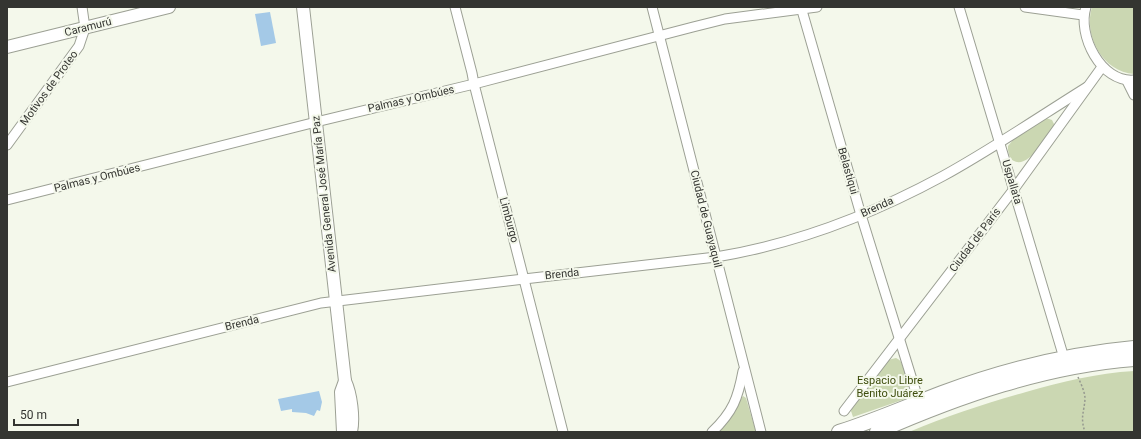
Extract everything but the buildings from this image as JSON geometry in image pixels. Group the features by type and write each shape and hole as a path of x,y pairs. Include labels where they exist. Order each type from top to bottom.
{"main road":[{"path":"843,431 919,402 1011,371 1064,358 1134,348"},
{"path":"877,432 945,403 1014,381 1068,368 1134,359"}],"street":[{"path":"82,7 84,28"},
{"name":"Caramurú","path":"7,47 169,7"},
{"name":"Avenida General José María Paz","path":"303,7 335,301 345,381 349,392 352,426 350,432"},
{"name":"Limburgo","path":"455,7 563,432"},
{"name":"Ciudad de Guayaquil","path":"652,7 761,432"},
{"name":"Palmas y Ombúes","path":"7,200 316,122 474,84 659,35 725,20 816,7"},
{"name":"Uspallata","path":"959,7 1064,358"},
{"path":"1025,7 1085,11 1086,34 1089,44 1102,66 1116,77 1131,80 1134,95"},
{"name":"Belastiqui","path":"801,8 861,215 919,402"},
{"name":"Motivos de Proteo","path":"7,144 79,46 84,28"},
{"name":"Ciudad de París","path":"844,411 1014,189 1102,66"},
{"name":"Brenda","path":"7,382 335,301 716,258 790,240 861,215 943,176 1087,87"},
{"path":"712,432 725,418 735,402 739,392 744,368"},
{"name":"Avenida General José María Paz","path":"343,432 341,392 345,381"}],"path":[{"path":"1077,374 1083,388 1085,399 1082,420 1085,432"}],"green space":[{"path":"1092,7 1134,7 1134,74 1123,72 1113,67 1098,51 1090,29"},
{"path":"1046,118 1052,120 1055,126 1043,144 1025,160 1019,162 1014,161 1009,155 1008,146 1013,140"},
{"name":"Espacio Libre Benito Juárez","path":"896,358 901,362 905,374 909,391 908,398 853,417 851,411 852,408 888,360"},
{"path":"1134,371 1134,432 909,432 967,410 1039,388 1093,376"},
{"path":"743,396 746,398 756,432 717,432"}]}
